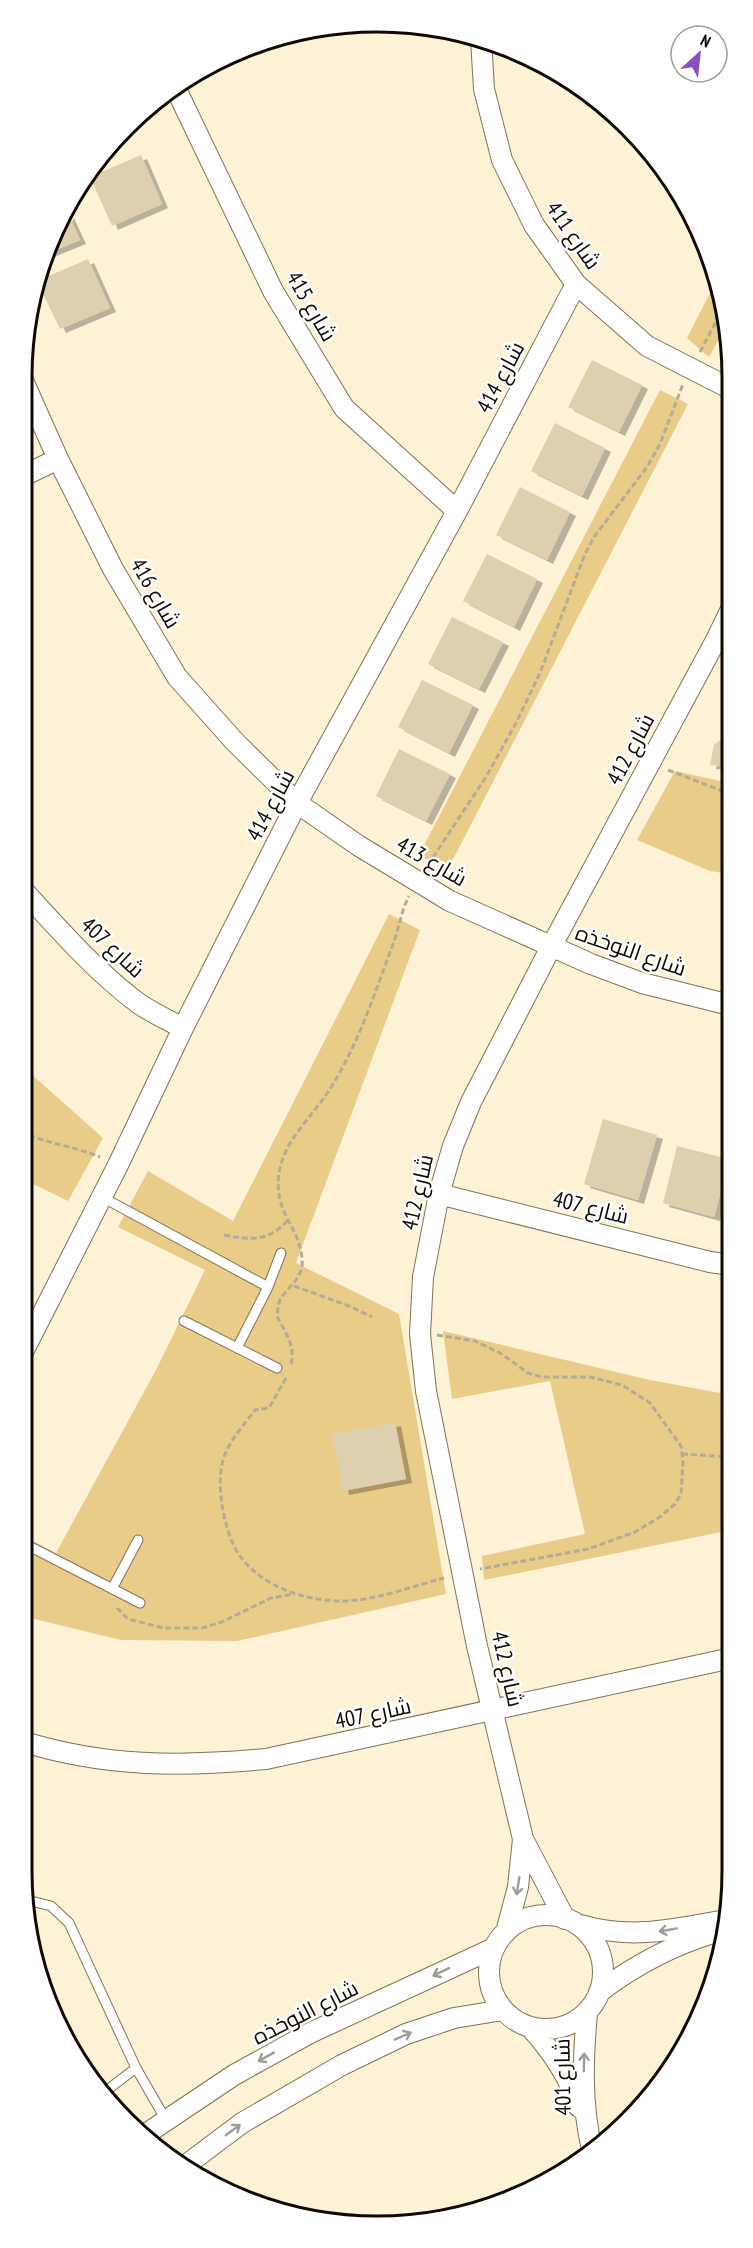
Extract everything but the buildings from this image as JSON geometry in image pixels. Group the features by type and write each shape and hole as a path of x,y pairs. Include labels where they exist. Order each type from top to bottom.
{"street":[{"name":"شارع 411","path":"482,48 484,89 502,160 534,225 576,284 647,346 722,384"},
{"name":"شارع 415","path":"179,94 273,291 344,408 457,511"},
{"name":"شارع 414","path":"32,1334 297,803 457,511 576,284"},
{"name":"شارع 416","path":"32,401 58,459 113,569 177,677 235,742 297,803"},
{"path":"32,472 58,459"},
{"name":"شارع 412","path":"571,1922 523,1839 492,1711 442,1482 426,1391 420,1334 423,1277 439,1194 453,1146 471,1102 551,947 650,764 722,644"},
{"name":"شارع 413","path":"297,803 359,846 450,900 551,947"},
{"name":"شارع 407","path":"32,900 74,945 114,983 138,1003 183,1028"},
{"name":"شارع النوخذه","path":"551,947 642,983 722,1003"},
{"name":"شارع 407","path":"439,1194 722,1264"},
{"name":"شارع 407","path":"32,1743 120,1763 199,1765 266,1760 722,1660"},
{"name":"شارع 412","path":"500,1940 518,1887 523,1839"},
{"path":"716,1931 657,1954 627,1972 600,1992 587,2013 574,2022 560,2027 545,2029 520,2023 503,2010 491,1986 490,1960 500,1940 527,1918 553,1916 604,1932 633,1933 652,1933 718,1921"},
{"path":"571,1922 586,1931 598,1949 603,1971 600,1992"},
{"name":"شارع النوخذه","path":"150,2131 234,2075 310,2033 500,1940"},
{"path":"191,2162 242,2123 364,2054 406,2034 454,2018 503,2010"},
{"name":"شارع 401","path":"587,2013 584,2088 591,2142"},
{"name":"شارع 401","path":"530,2027 558,2062 569,2082 590,2142"}],"lane":[{"path":"102,1197 268,1287"},
{"path":"237,1348 268,1287 281,1253"},
{"path":"184,1321 277,1368"},
{"path":"112,1589 138,1540"},
{"path":"32,1548 140,1603"},
{"path":"33,1901 51,1906 69,1923 136,2067 166,2120"},
{"path":"109,2089 136,2067"}],"path":[{"path":"691,369 717,320"},
{"path":"418,881 486,777 516,723 540,673 585,554 594,537 647,467 660,444 680,389"},
{"path":"650,764 722,791"},
{"path":"32,1136 48,1143 87,1151 118,1165"},
{"path":"224,1235 246,1239 262,1238 278,1231 287,1221"},
{"path":"294,1286 372,1317"},
{"path":"682,1454 722,1456"},
{"path":"123,1595 116,1608 128,1619 163,1628 202,1628 222,1622 271,1598 297,1593"}],"shaded area":[{"path":"711,291 720,338 709,357 687,338"},
{"path":"660,390 688,404 447,871 419,855"},
{"path":"675,771 722,781 722,873 710,871 637,840"},
{"path":"389,914 420,930 296,1263 399,1314 446,1594 237,1641 121,1640 32,1618 32,1541 56,1553 156,1370 205,1270 118,1227 148,1171 233,1221"},
{"path":"32,1075 103,1138 68,1201 32,1183"},
{"path":"443,1331 650,1380 722,1393 722,1532 484,1580 482,1556 585,1534 550,1381 452,1399"}]}
